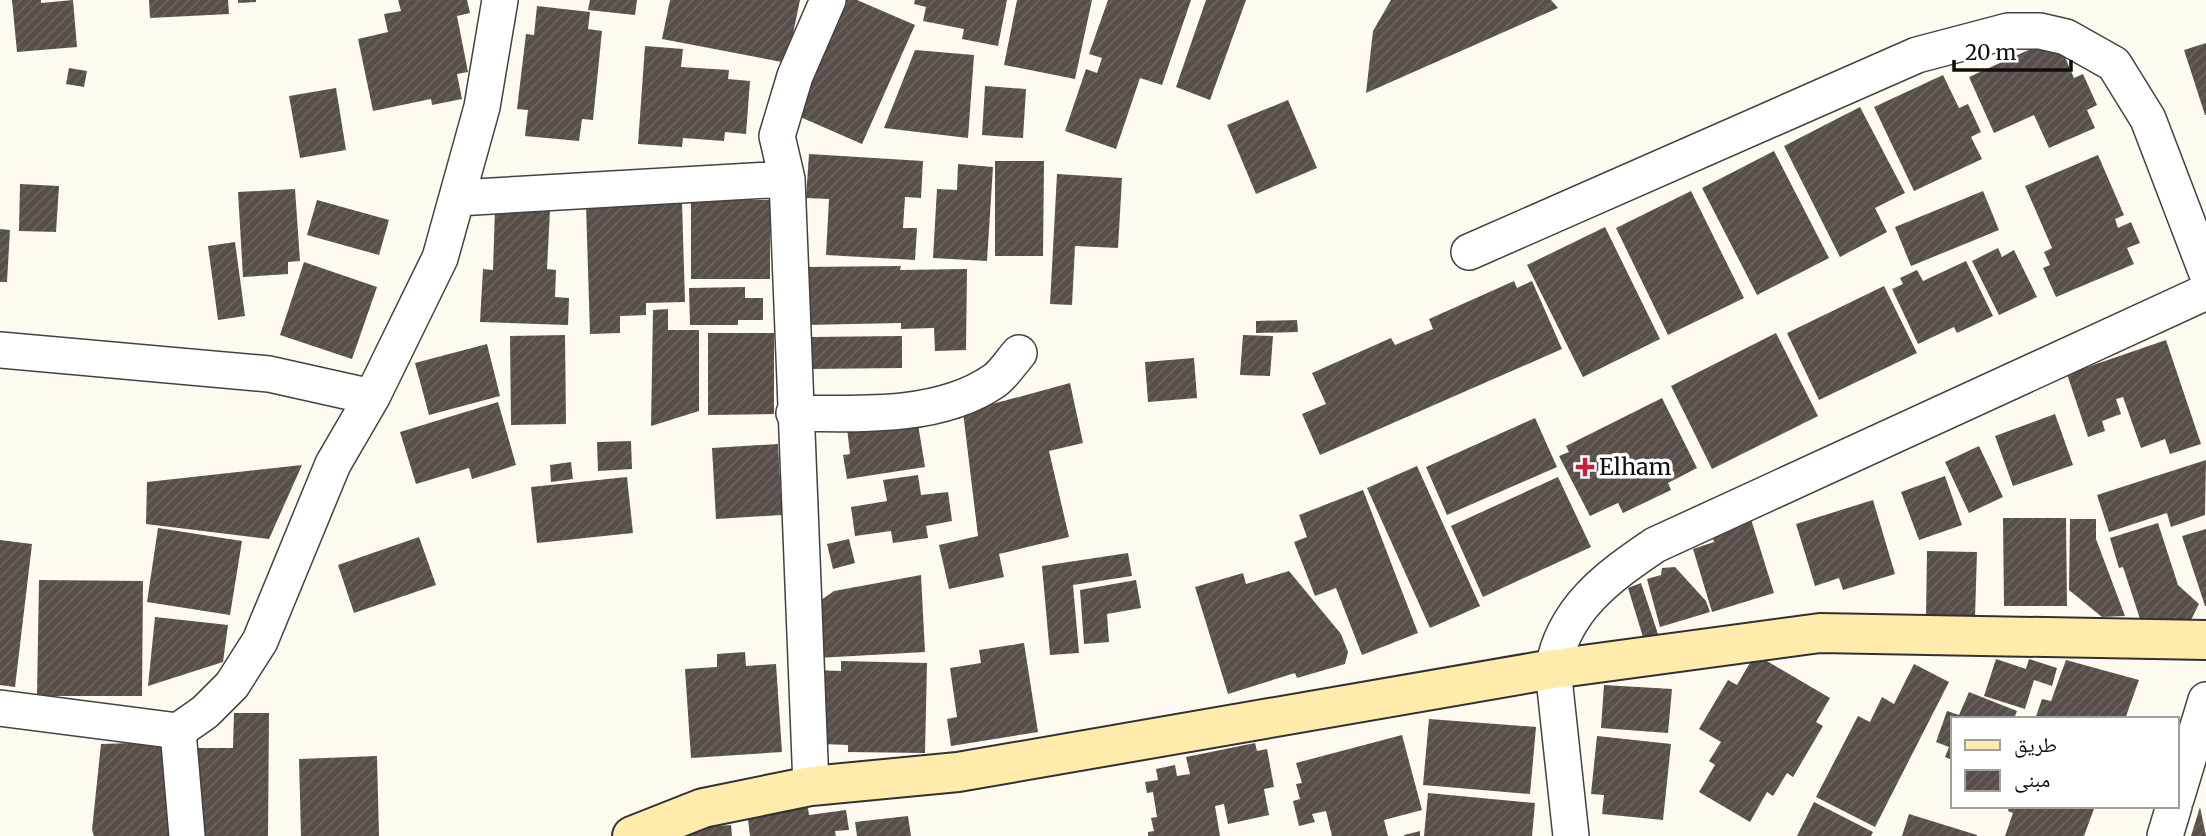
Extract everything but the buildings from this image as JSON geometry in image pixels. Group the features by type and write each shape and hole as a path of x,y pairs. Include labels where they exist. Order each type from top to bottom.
{"street":[{"path":"0,708 178,731 205,712 232,685 260,641 333,464 372,397 440,257 482,107 500,0"},
{"path":"811,786 794,414 787,179 777,136 795,76 828,0"},
{"path":"1469,252 1917,55 2008,31 2040,31 2066,37 2114,64 2148,118 2206,271"},
{"path":"457,198 787,179"},
{"path":"1571,836 1553,669 1557,644 1578,607 1612,575 1655,545 2206,292"},
{"path":"0,350 269,374 372,397"},
{"path":"794,414 888,414 935,404 969,394 995,380 1019,353"},
{"path":"632,836 702,808 811,786 958,772 1553,669 1820,633 2206,640"},
{"path":"2178,792 2206,700"},
{"path":"178,731 187,836"},
{"path":"2165,836 2173,808"}],"place":[{"name":"Elham","path":"1585,467"}]}
